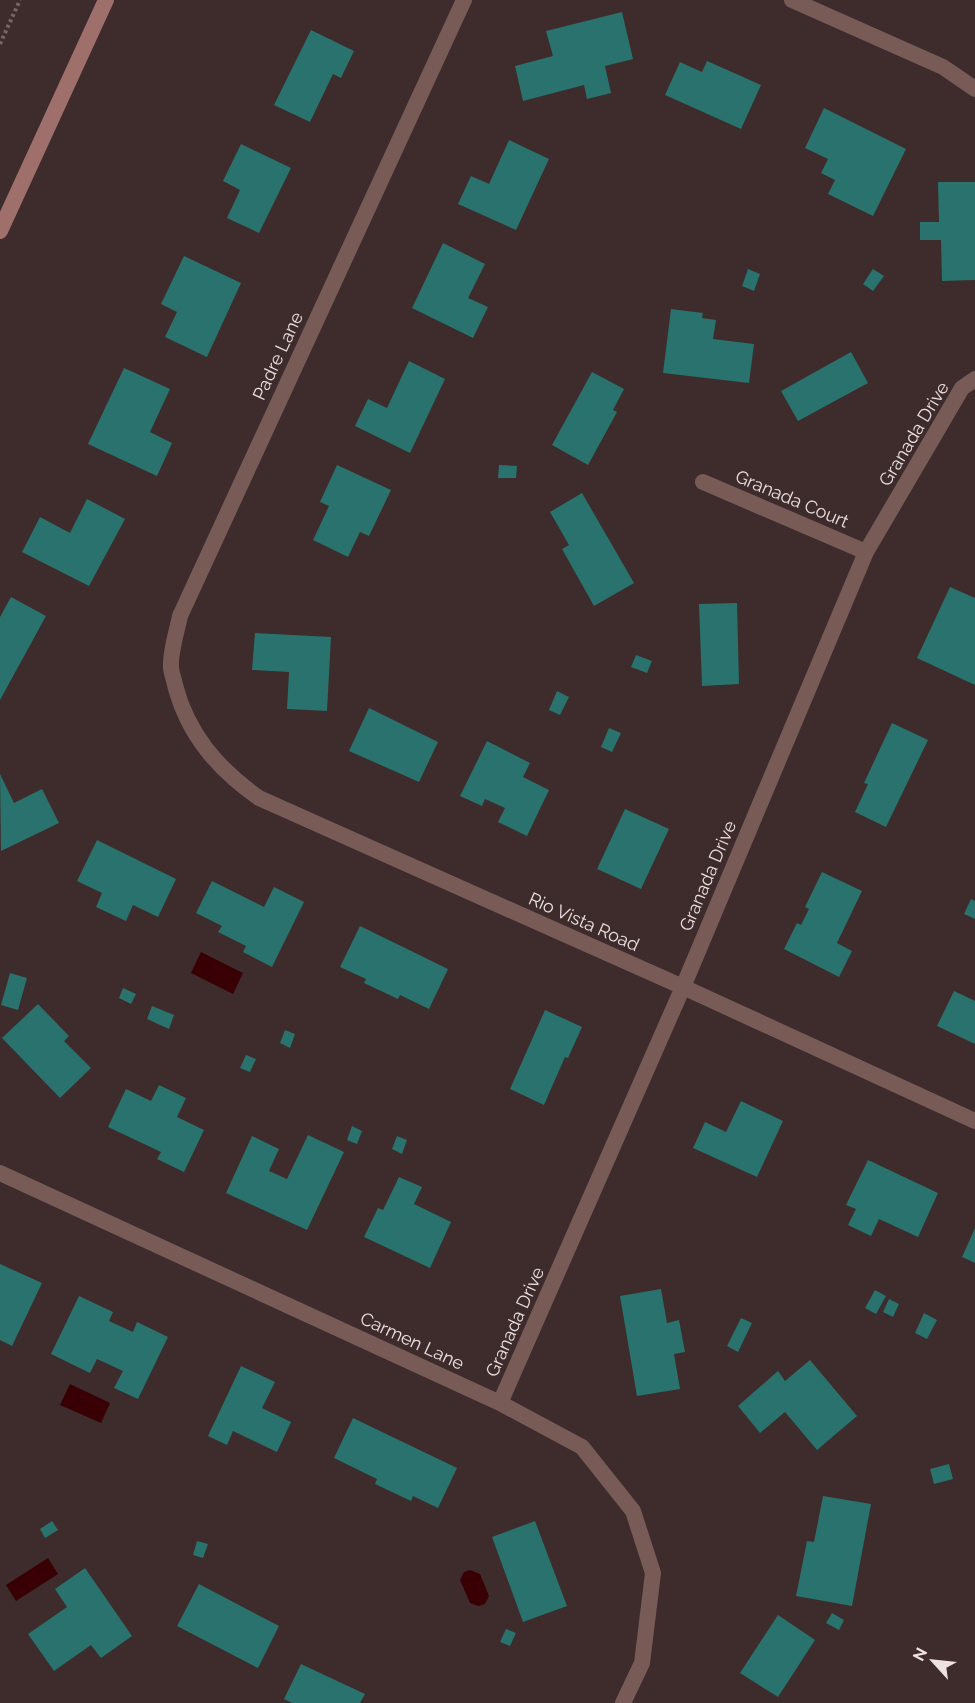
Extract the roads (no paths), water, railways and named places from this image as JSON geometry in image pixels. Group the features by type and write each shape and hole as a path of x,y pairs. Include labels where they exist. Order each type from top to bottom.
{"main road":[{"path":"0,231 106,0"}],"street":[{"name":"Padre Lane","path":"195,734 179,700 171,666 180,616 464,0"},
{"path":"792,0 943,67 975,89"},
{"name":"Granada Drive","path":"500,1403 683,987 866,552 962,388 975,379"},
{"name":"Granada Court","path":"703,482 866,552"},
{"name":"Rio Vista Road","path":"195,734 216,763 233,780 259,798 683,987 975,1121"},
{"name":"Carmen Lane","path":"0,1173 500,1403 582,1447 633,1511 653,1574 642,1663 623,1703"}]}
